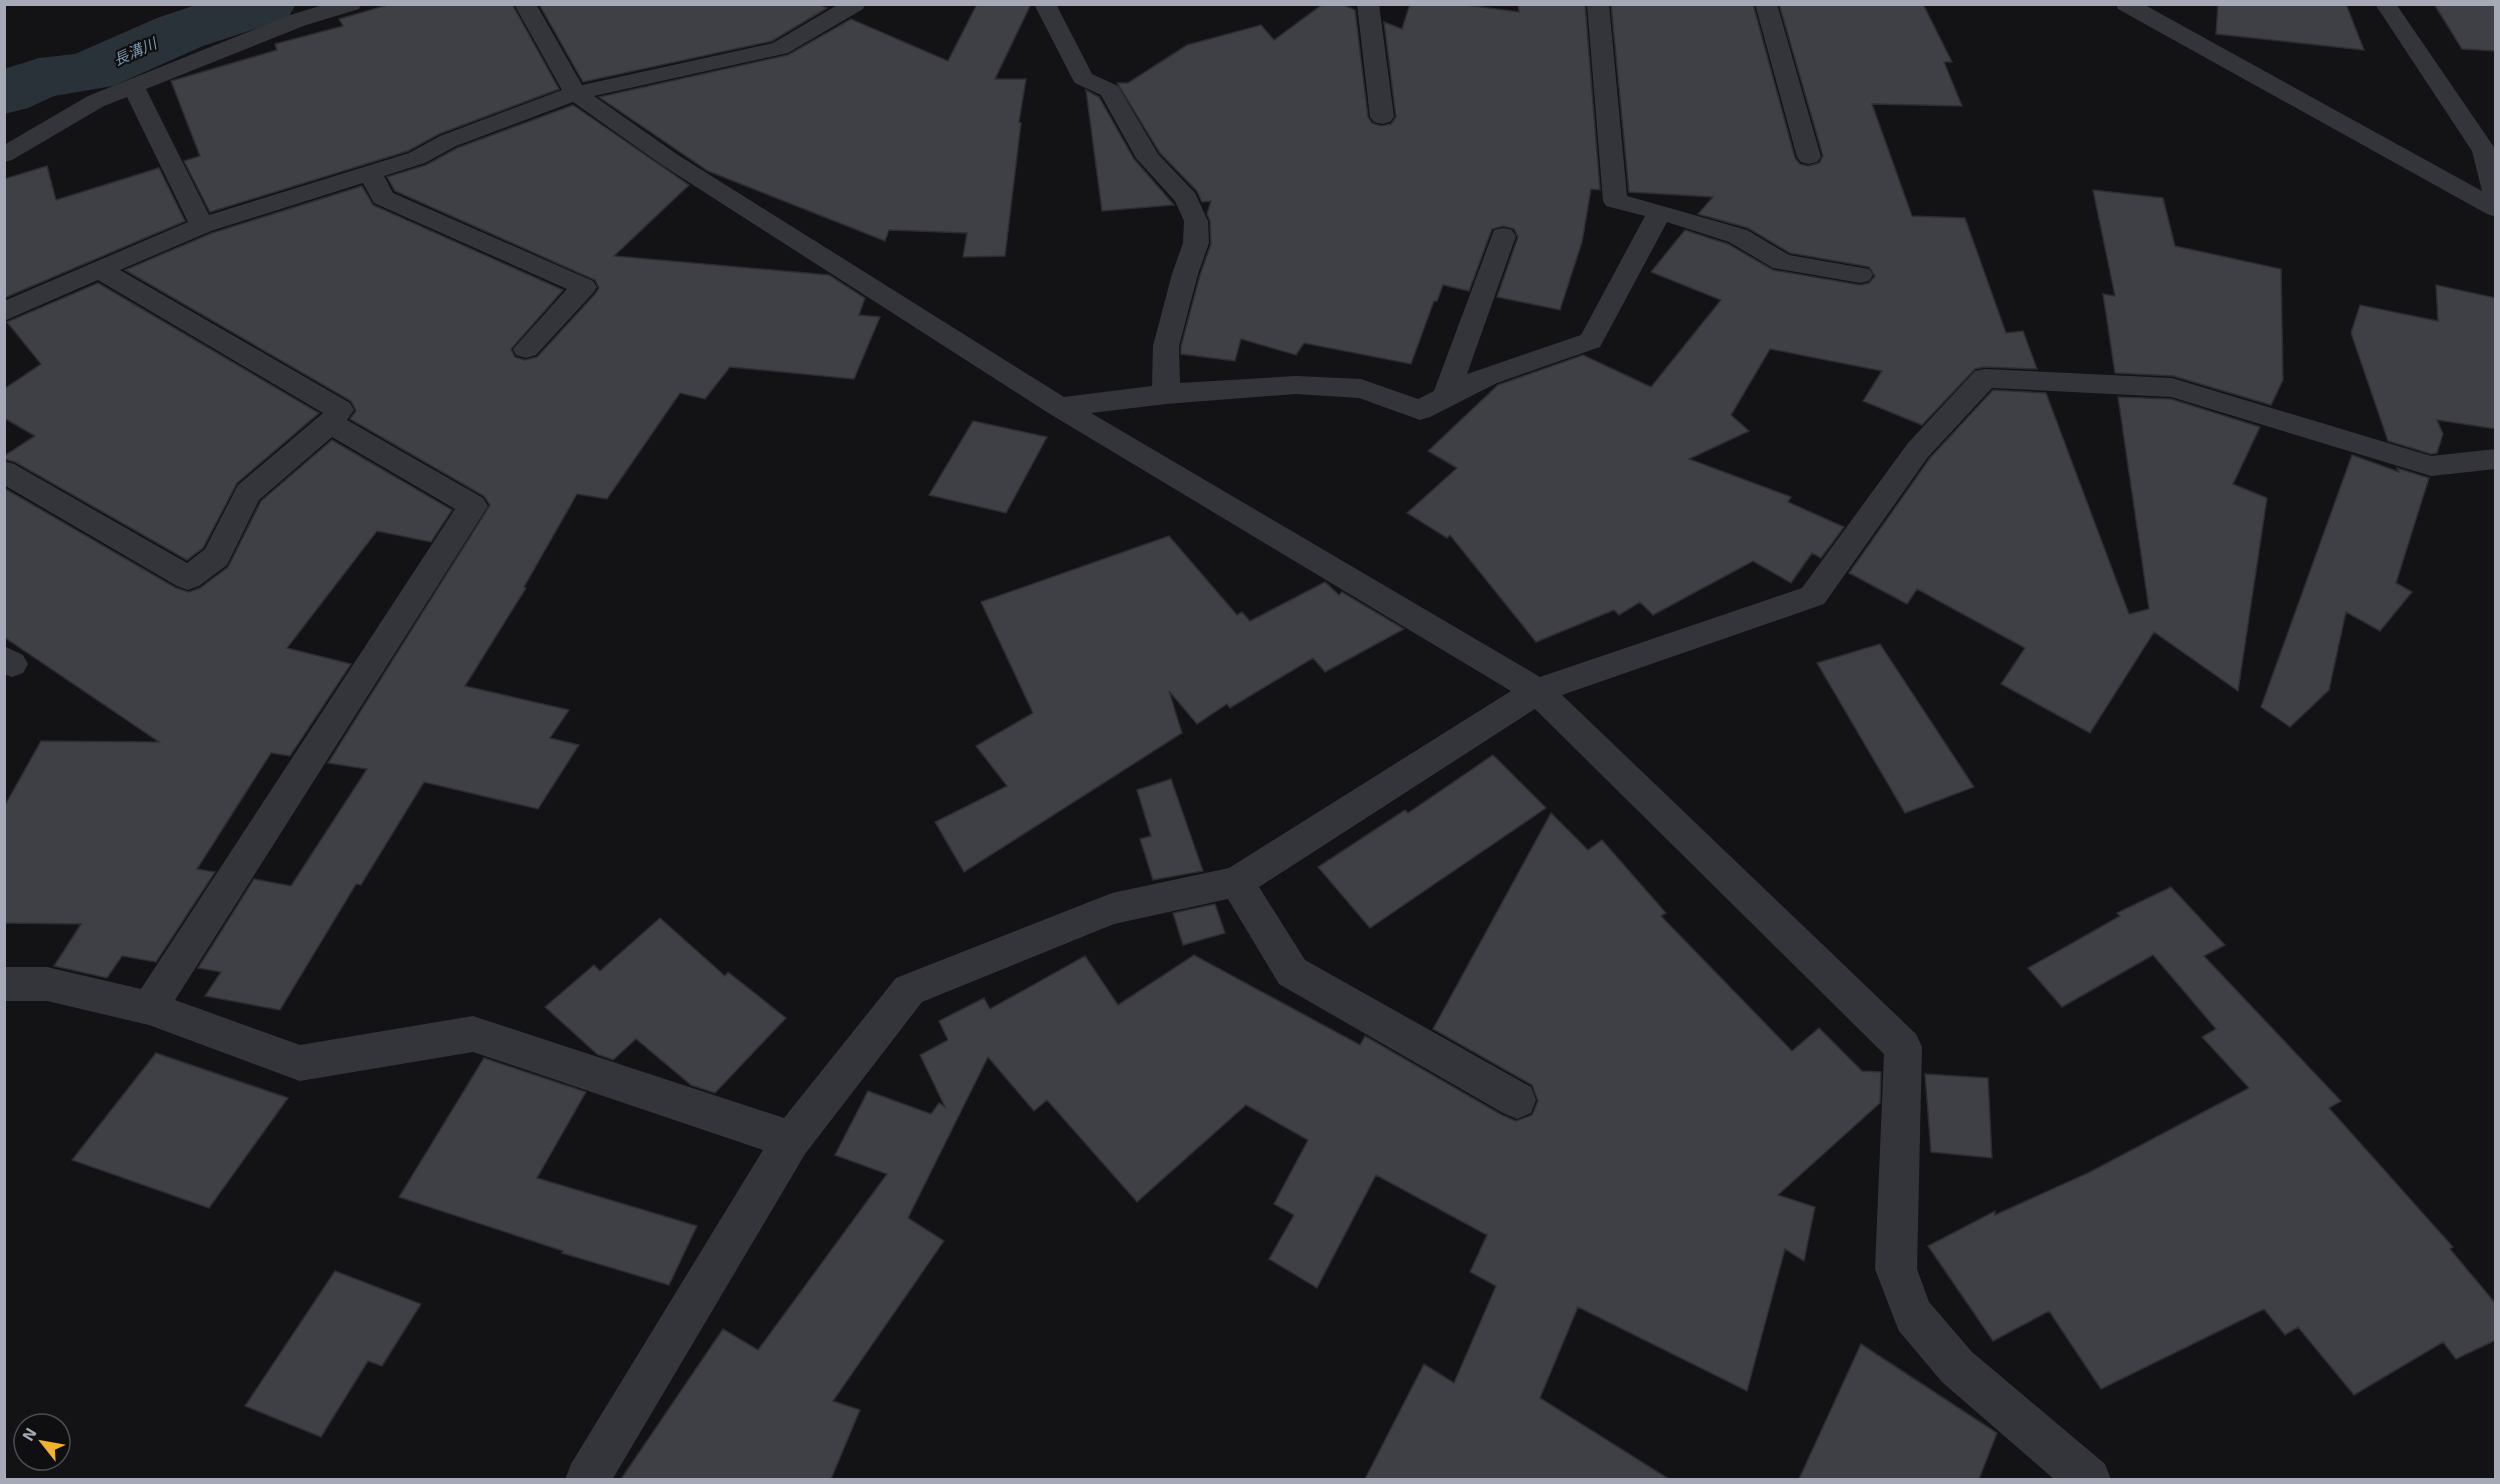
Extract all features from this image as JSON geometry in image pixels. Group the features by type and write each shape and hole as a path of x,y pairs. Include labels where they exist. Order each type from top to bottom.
{"street":[{"path":"4,155 96,101 298,20 351,4"},
{"path":"525,4 575,93 670,160 1060,407 1537,691 1903,1047 1896,1269 1914,1316 1957,1367 2089,1479"},
{"path":"4,312 201,225 417,158 448,141 575,93 780,48 855,4"},
{"path":"1045,4 1083,78 1110,91 1148,158 1186,198 1196,222 1196,243 1185,274 1166,346 1166,394"},
{"path":"1368,4 1382,117"},
{"path":"1598,4 1615,201 1738,236 1782,262 1860,275"},
{"path":"1766,4 1809,157"},
{"path":"2126,4 2496,209"},
{"path":"2385,4 2490,152 2496,200"},
{"path":"134,86 201,225"},
{"path":"370,173 383,198 584,287 526,350"},
{"path":"1060,407 1166,394 1296,385 1361,389 1420,410 1488,376 1591,341 1660,212"},
{"path":"1446,396 1503,236"},
{"path":"4,471 188,578 216,557 248,493 330,423 340,410 99,269"},
{"path":"586,1479 791,1140 909,990 1112,909 1238,882 1537,691 1813,596 1918,450 1985,378 2172,388 2431,466 2496,459"},
{"path":"149,1008 473,506 330,423"},
{"path":"1238,882 1292,972 1517,1100"},
{"path":"4,984 47,984 149,1008 300,1063 473,1034 791,1140"}],"shaded area":[{"path":"112,56 129,69 75,90 58,85 40,85 5,106 5,79"}],"building":[{"path":"391,4 512,4 559,89 439,134 408,151 210,212 184,161 200,156 171,81 277,50 275,44 343,26 339,19"},
{"path":"539,4 818,4 827,8 772,41 583,82"},
{"path":"977,4 1031,4 995,79 1026,79 1019,122 1021,123 1005,256 963,257 967,233 889,230 885,241 708,171 599,97 788,55 851,19 948,61"},
{"path":"1323,4 1341,4 1355,10 1368,117 1372,123 1381,126 1391,124 1396,117 1384,22 1402,29 1410,4 1458,4 1519,12 1518,4 1585,4 1600,190 1591,189 1582,242 1560,310 1497,297 1518,237 1514,229 1503,226 1492,229 1469,291 1443,285 1437,301 1434,301 1411,364 1304,343 1296,355 1241,339 1235,361 1181,354 1181,346 1200,275 1211,244 1210,221 1207,214 1211,201 1202,202 1197,191 1160,153 1117,83 1128,83 1187,45 1261,25 1274,40"},
{"path":"1611,4 1753,4 1795,158 1800,164 1808,166 1819,163 1823,156 1779,4 1923,4 1952,62 1944,62 1962,106 1872,104 1912,216 1965,218 2006,333 2023,331 2037,369 1985,367 1975,369 1922,425 1863,401 1882,371 1770,349 1731,415 1749,431 1689,459 1791,497 1788,502 1844,527 1821,558 1812,553 1791,583 1753,561 1653,615 1640,602 1619,615 1614,610 1536,642 1450,535 1447,538 1407,513 1457,468 1428,451 1498,385 1583,355 1651,387 1721,300 1651,272 1685,230 1728,244 1773,270 1860,285 1869,283 1875,276 1869,267 1790,253 1748,228 1698,214 1713,197 1629,192"},
{"path":"2218,4 2346,4 2364,50 2216,34"},
{"path":"2434,4 2496,4 2496,51 2462,49"},
{"path":"1086,90 1099,97 1134,159 1174,205 1102,211"},
{"path":"573,105 689,185 614,256 829,275 865,298 859,315 880,317 854,379 730,367 705,399 680,393 607,499 577,494 524,587 526,588 465,686 569,710 550,738 579,745 538,809 424,782 361,885 356,884 280,1010 205,996 221,972 198,968 254,879 291,886 367,769 328,763 490,505 484,496 350,419 356,411 351,401 125,270 212,233 362,186 373,205 563,290 511,349 515,357 525,360 537,357 595,294 599,288 595,280 395,191 387,177 426,165 457,148"},
{"path":"47,166 56,200 159,168 185,221 4,298 4,179"},
{"path":"2093,190 2163,198 2175,246 2281,269 2283,380 2271,405 2173,376 2115,373 2103,294 2115,296"},
{"path":"98,283 319,413 237,483 203,548 187,560 15,462 4,459 4,456 35,436 4,418 4,389 41,364 7,322"},
{"path":"2436,285 2496,298 2496,429 2437,420 2443,434 2437,453 2431,454 2388,441 2351,333 2360,305 2438,321"},
{"path":"1993,390 2046,393 2129,614 2149,609 2118,397 2171,399 2260,427 2233,484 2267,498 2238,691 2154,632 2090,733 2001,684 2025,648 1917,589 1907,604 1849,573 1930,458"},
{"path":"973,421 1047,437 1006,513 929,495"},
{"path":"332,440 452,510 431,542 377,531 287,648 351,664 290,756 271,753 197,869 215,872 156,962 122,956 107,978 54,966 81,924 4,923 4,807 41,741 159,742 4,637 4,488 176,588 189,592 200,588 228,567 261,501"},
{"path":"2352,455 2399,472 2397,468 2429,478 2396,583 2412,592 2380,631 2346,612 2329,690 2290,727 2261,707"},
{"path":"1169,536 1237,615 1242,612 1250,621 1325,582 1339,595 1342,592 1404,629 1325,672 1313,658 1230,708 1227,704 1197,724 1169,691 1182,733 964,872 935,822 1007,786 976,746 1033,713 981,602"},
{"path":"1880,644 1974,787 1905,813 1817,663"},
{"path":"1493,755 1546,808 1370,928 1318,867 1405,810 1408,813"},
{"path":"1171,779 1203,871 1153,880 1140,839 1151,836 1137,790"},
{"path":"1551,813 1588,850 1602,840 1666,913 1661,916 1792,1051 1819,1028 1862,1071 1881,1072 1880,1103 1778,1195 1815,1207 1804,1261 1785,1249 1747,1391 1578,1307 1540,1398 1669,1479 1365,1479 1424,1364 1454,1383 1496,1286 1470,1272 1487,1235 1376,1175 1317,1288 1269,1259 1294,1215 1274,1204 1308,1140 1246,1105 1137,1202 1047,1100 1034,1111 988,1057 908,1218 944,1241 833,1401 860,1410 831,1479 621,1479 723,1329 758,1350 887,1174 835,1155 868,1091 931,1114 939,1103 945,1107 920,1055 948,1040 939,1021 984,998 990,1009 1085,956 1118,1005 1194,955 1360,1045 1365,1036 1502,1115 1516,1121 1532,1115 1538,1101 1532,1085 1433,1029"},
{"path":"2171,887 2225,945 2204,956 2341,1101 2329,1108 2453,1247 2450,1249 2496,1304 2496,1340 2456,1359 2443,1342 2354,1395 2298,1327 2285,1335 2264,1309 2101,1389 2049,1311 1993,1341 1928,1246 1995,1211 1995,1215 2090,1172 2249,1088 2202,1037 2216,1029 2153,955 2062,1007 2028,968 2120,916 2117,913"},
{"path":"1215,904 1225,933 1183,945 1173,913"},
{"path":"660,918 725,976 728,972 786,1018 715,1093 691,1085 636,1039 613,1060 597,1054 545,1007 594,965 600,971"},
{"path":"156,1053 288,1098 209,1208 72,1160"},
{"path":"484,1058 586,1092 537,1178 697,1226 669,1285 562,1253 563,1251 399,1197"},
{"path":"1925,1074 1988,1078 1992,1158 1931,1152"},
{"path":"335,1271 421,1304 382,1366 368,1361 321,1437 245,1406"},
{"path":"1861,1344 1997,1433 1979,1479 1799,1479"}],"waterway":[{"name":"長溝川","path":"4,94 39,78 89,72 180,32 265,4"}]}
